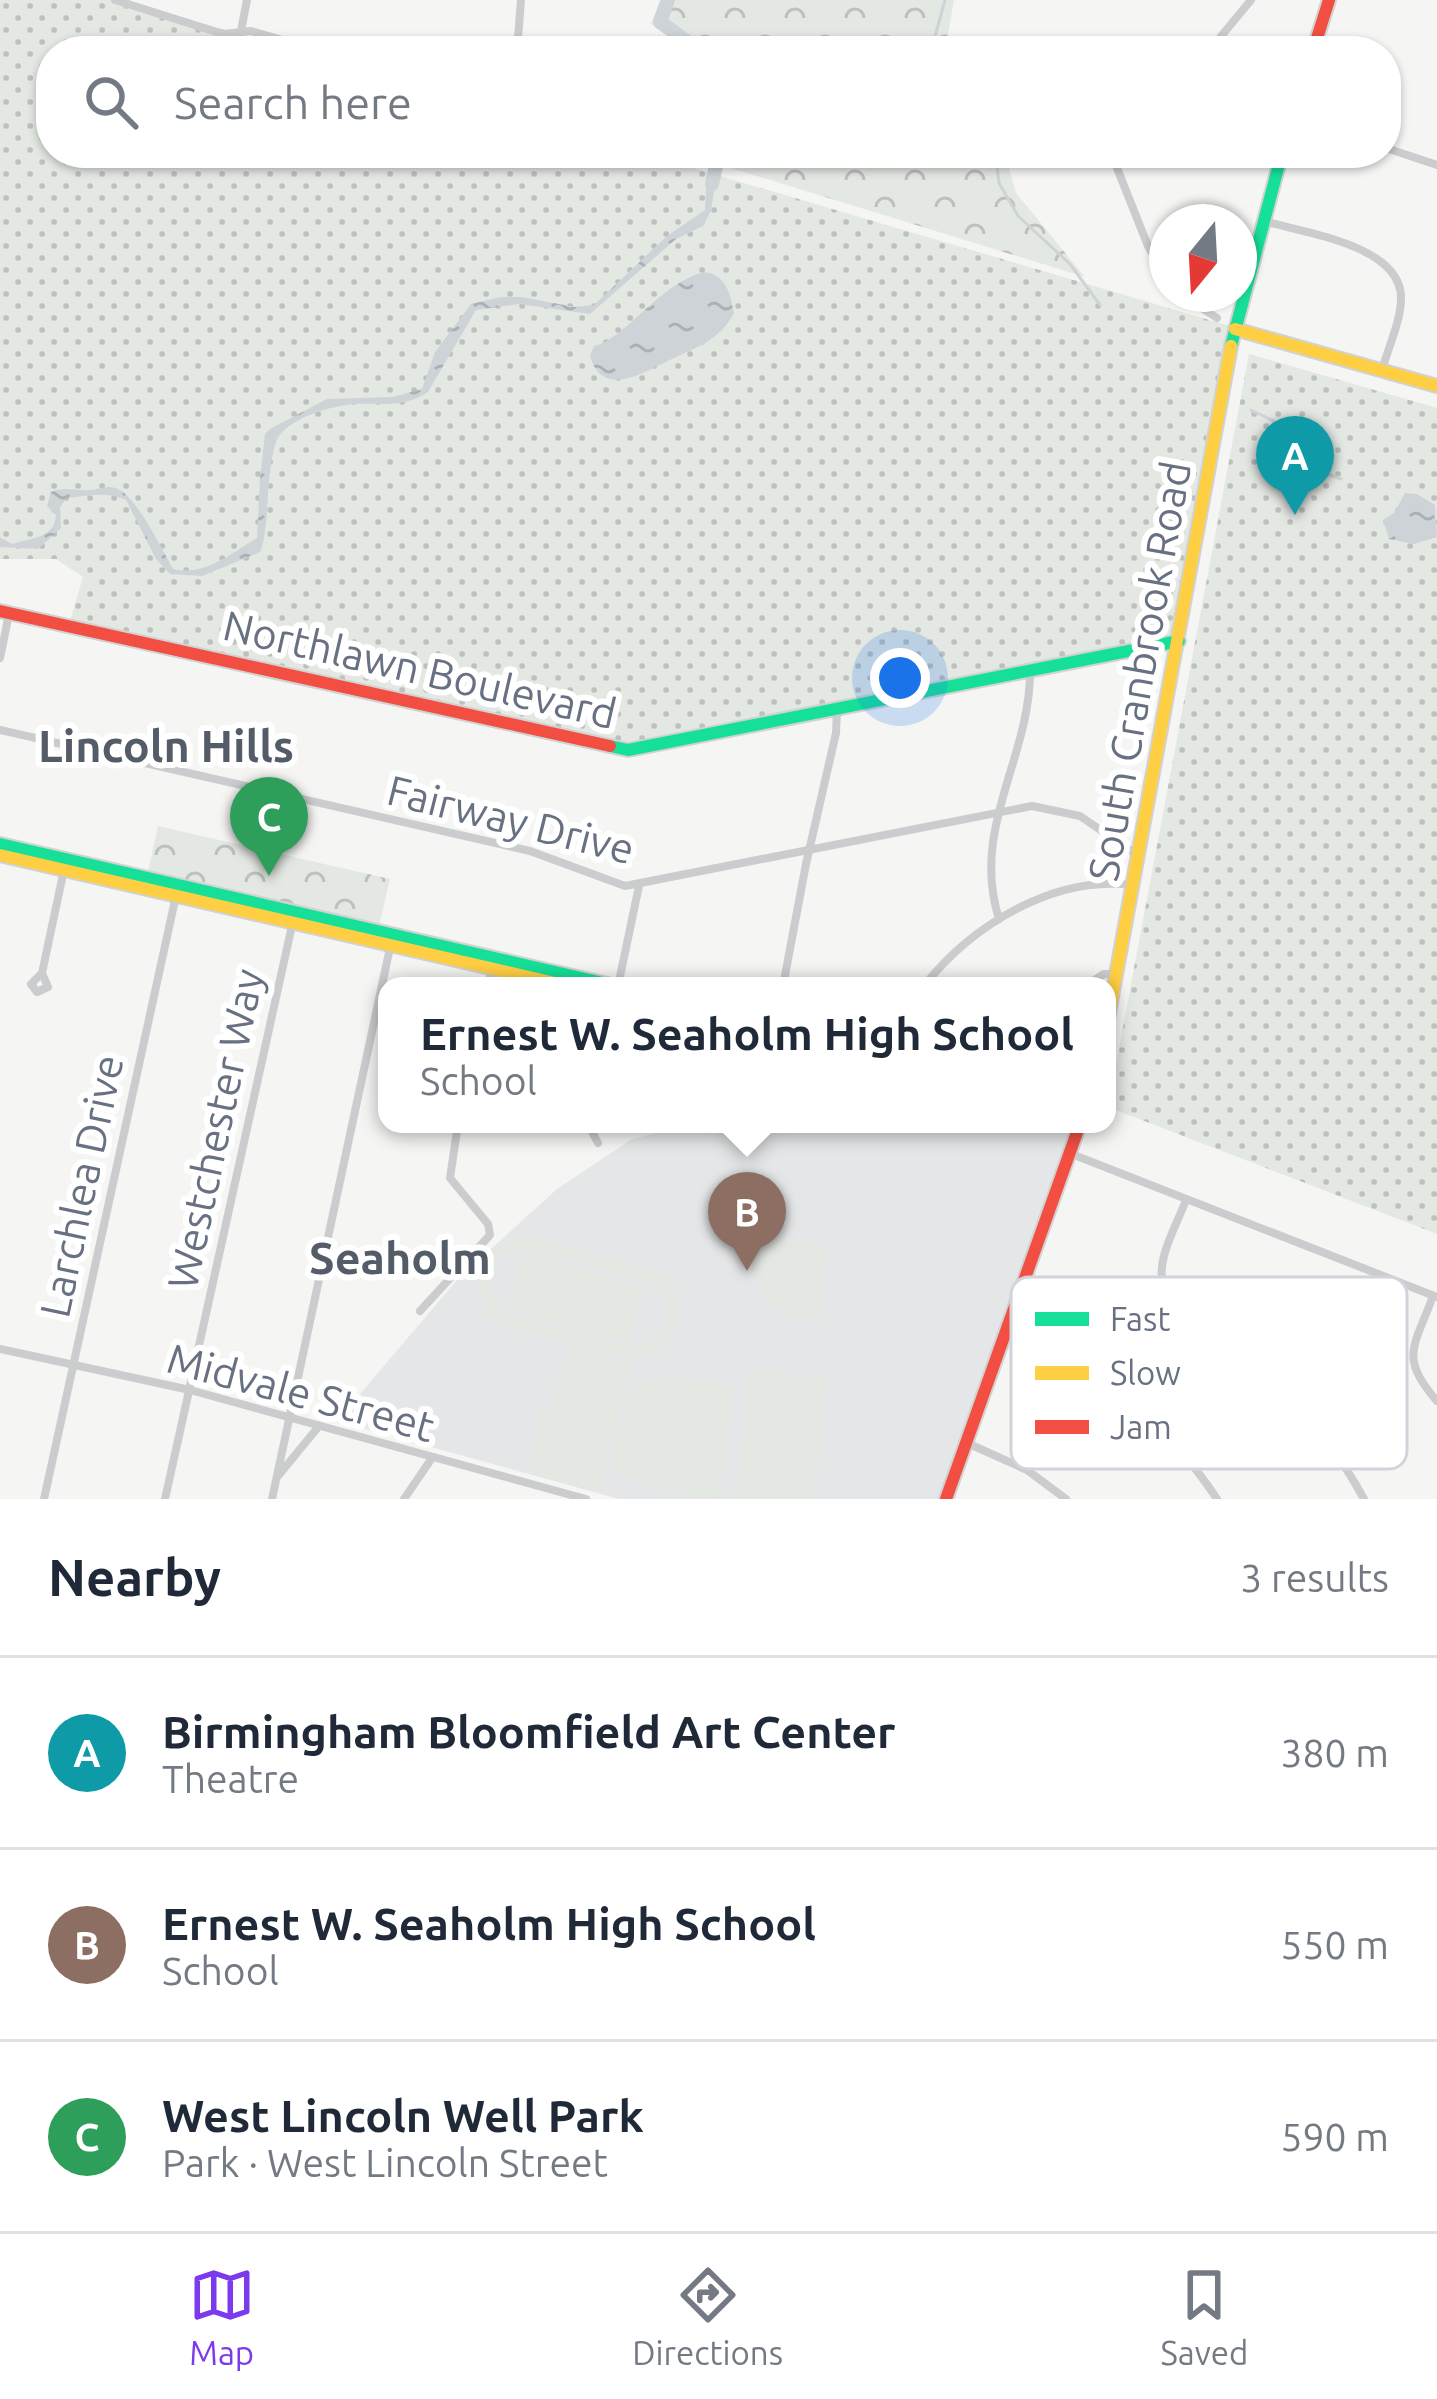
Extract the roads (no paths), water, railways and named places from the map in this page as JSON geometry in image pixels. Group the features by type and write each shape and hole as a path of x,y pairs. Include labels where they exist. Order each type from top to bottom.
{"street":[{"path":"115,0 223,34 241,31 261,36"},
{"path":"241,31 247,0"},
{"path":"518,36 520,0"},
{"path":"1221,36 1251,0"},
{"path":"1316,36 1324,2"},
{"path":"1401,153 1437,165"},
{"path":"1117,168 1149,248"},
{"name":"South Cranbrook Road","path":"1116,979 1234,329 1278,168"},
{"path":"1262,220 1370,253 1389,266 1401,297 1382,370"},
{"path":"1209,312 1217,317"},
{"path":"1234,329 1437,386"},
{"path":"0,658 5,613"},
{"name":"Northlawn Boulevard","path":"5,613 620,749 1179,641"},
{"path":"999,919 989,860 1028,700 1030,670"},
{"path":"785,977 837,710"},
{"name":"Fairway Drive","path":"0,730 530,851 619,885 639,886 999,810 1040,806 1072,812 1139,856"},
{"path":"0,844 65,865"},
{"path":"0,855 65,865 560,977"},
{"path":"42,973 65,865"},
{"path":"932,977 999,919 1058,893 1103,884 1133,885"},
{"path":"619,977 639,886"},
{"name":"Larchlea Drive","path":"44,1499 177,890"},
{"name":"Westchester Way","path":"165,1499 294,917"},
{"path":"384,977 392,940"},
{"path":"490,977 493,963"},
{"path":"493,963 539,977"},
{"path":"1099,977 1117,974"},
{"path":"272,1499 378,1005"},
{"path":"420,1311 488,1238 488,1223 450,1178 456,1133"},
{"path":"593,1133 598,1143"},
{"path":"1025,1277 1077,1133"},
{"path":"1069,1153 1384,1277"},
{"path":"1163,1277 1162,1263 1186,1200"},
{"path":"1407,1286 1435,1297 1412,1363 1417,1379 1437,1401"},
{"path":"946,1499 1011,1318"},
{"path":"1006,1332 1011,1334"},
{"name":"Midvale Street","path":"0,1349 190,1390 586,1499"},
{"path":"277,1477 319,1426"},
{"path":"967,1443 1011,1463"},
{"path":"404,1499 432,1458"},
{"path":"1025,1469 1066,1499"},
{"path":"1192,1469 1216,1499"},
{"path":"1344,1469 1364,1499"},
{"path":"541,1499 545,1487"}],"water":[{"path":"713,169 717,170 711,211 703,226 676,239 590,314 519,304 476,310 428,392 402,403 335,407 289,426 276,442 273,455 260,552 202,576 170,574 156,559 126,500 104,495 67,498 60,507 61,528 38,549 0,547 0,537 12,544 41,536 51,528 56,515 47,506 51,492 110,487 133,502 173,569 196,570 217,562 257,538 265,434 270,429 327,399 393,397 422,389 435,352 471,304 521,297 575,307 594,305 667,236 705,210"},
{"path":"703,272 722,280 731,299 734,313 722,330 638,375 615,380 596,370 590,356 594,346 617,334 671,288"},
{"path":"1405,493 1435,505 1437,537 1414,544 1389,539 1383,520 1394,513"}],"waterway":[{"path":"668,0 660,22 679,36"},
{"path":"935,36 945,0"},
{"path":"712,184 716,168"},
{"path":"997,168 999,183 1018,216 1070,264 1100,305"},
{"path":"1251,410 1278,423 1309,467 1341,479"}],"place":[{"name":"Birmingham Bloomfield Art Center","path":"1295,515"},
{"name":"West Lincoln Well Park","path":"269,876"},
{"name":"Ernest W. Seaholm High School","path":"747,1271"}],"district":[{"name":"Lincoln Hills","path":"166,745"},
{"name":"Seaholm","path":"400,1257"}]}
